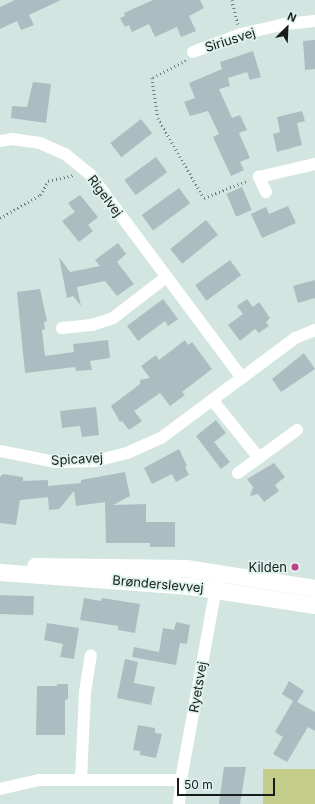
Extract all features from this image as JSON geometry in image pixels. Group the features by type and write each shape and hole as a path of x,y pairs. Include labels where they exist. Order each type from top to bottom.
{"main road":[{"name":"Brønderslevvej","path":"0,567 124,565 219,571 315,588"},
{"name":"Brønderslevvej","path":"0,572 120,579 216,589 315,605"}],"street":[{"name":"Siriusvej","path":"193,52 241,34 285,24 315,21"},
{"name":"Rigelvej","path":"0,141 12,139 40,143 65,154 90,174 165,278 242,378"},
{"path":"266,192 259,177 315,164"},
{"path":"62,328 92,325 113,318 165,278"},
{"name":"Spicavej","path":"0,451 55,462 95,461 127,453 161,438 213,401 295,338 315,330"},
{"path":"213,401 259,458"},
{"path":"238,473 298,430"},
{"name":"Ryetsvej","path":"179,804 181,780 219,571"},
{"path":"81,780 85,692 91,655"},
{"path":"0,789 39,780 181,780"}],"path":[{"path":"232,0 241,34"},
{"path":"193,52 189,60 152,78 158,118 204,198 259,177"},
{"path":"0,218 40,195 48,181 76,174 82,168"}],"green space":[{"path":"263,769 315,769 315,804 263,804"}],"building":[{"path":"15,0 61,0 29,15 34,25 21,30 17,21 0,29 0,7"},
{"path":"153,0 200,0 204,8 189,16 196,31 181,37 177,27 155,37 149,24 132,32 129,25 125,27 120,18 125,16 124,13"},
{"path":"315,40 315,69 305,70 303,41"},
{"path":"253,51 261,77 250,80 247,72 228,78 230,86 219,89 232,118 240,115 247,130 239,133 250,158 240,162 244,170 231,176 213,137 219,134 208,111 190,116 184,102 195,98 189,83 222,69 220,62"},
{"path":"33,82 51,84 46,123 11,118 12,106 27,107"},
{"path":"302,111 305,121 297,123 302,145 277,152 273,134 280,132 277,117"},
{"path":"141,119 152,133 121,157 110,143"},
{"path":"156,157 167,172 136,195 124,180"},
{"path":"242,187 252,210 236,217 226,194"},
{"path":"179,188 190,203 153,230 142,215"},
{"path":"80,195 98,217 88,225 93,231 79,242 62,221 75,212 68,203"},
{"path":"288,206 296,223 262,238 251,214 266,207 269,214"},
{"path":"206,220 218,235 182,264 170,249"},
{"path":"118,243 126,254 117,262 134,284 117,296 105,281 77,287 81,306 73,296 67,298 59,257 70,272 100,266 95,260"},
{"path":"230,260 241,275 206,301 195,285"},
{"path":"315,280 315,298 298,303 293,286"},
{"path":"40,289 47,321 44,322 45,329 42,330 45,356 74,352 73,344 108,340 110,358 90,361 92,370 76,371 75,367 25,373 17,292"},
{"path":"163,299 178,319 168,326 165,321 138,341 127,326"},
{"path":"247,299 253,307 259,302 270,318 266,322 269,326 259,333 255,329 240,341 228,325 243,314 237,306"},
{"path":"185,340 188,345 192,342 212,369 182,392 185,395 170,406 160,393 134,411 142,421 129,430 122,421 120,422 111,406 140,384 140,380 150,378 141,366 156,355 159,360"},
{"path":"304,353 315,369 281,392 272,379"},
{"path":"96,407 99,435 82,437 80,426 62,428 60,411"},
{"path":"216,420 226,433 214,442 230,462 221,469 196,436"},
{"path":"179,449 187,466 185,467 189,475 176,482 172,474 152,484 144,468"},
{"path":"274,463 285,477 275,485 279,491 264,502 258,494 250,496 253,487 247,479"},
{"path":"125,472 130,496 113,505 146,504 146,522 175,522 175,547 150,547 150,543 106,543 105,502 76,506 74,491 59,509 49,510 48,497 20,500 16,525 0,523 0,477 3,474 23,477 23,481 48,480 48,486 81,483 81,480"},
{"path":"0,595 34,596 33,615 0,614"},
{"path":"84,598 101,601 102,598 140,604 135,633 118,630 118,626 80,620"},
{"path":"176,622 190,625 187,644 180,643 176,665 132,657 134,647 159,652 163,628 174,630"},
{"path":"47,623 79,628 74,659 60,657 63,644 44,640"},
{"path":"125,659 138,662 134,683 155,687 151,705 117,698"},
{"path":"289,681 304,691 297,702 315,712 315,731 308,727 287,762 273,754 283,737 275,732 293,701 282,694"},
{"path":"57,684 68,684 68,699 65,700 65,735 36,735 37,686 57,686"},
{"path":"138,725 155,728 155,733 162,734 156,758 140,755 140,751 133,750"},
{"path":"224,767 246,767 240,804 219,804"}],"place":[{"name":"Kilden","path":"295,567"}]}
